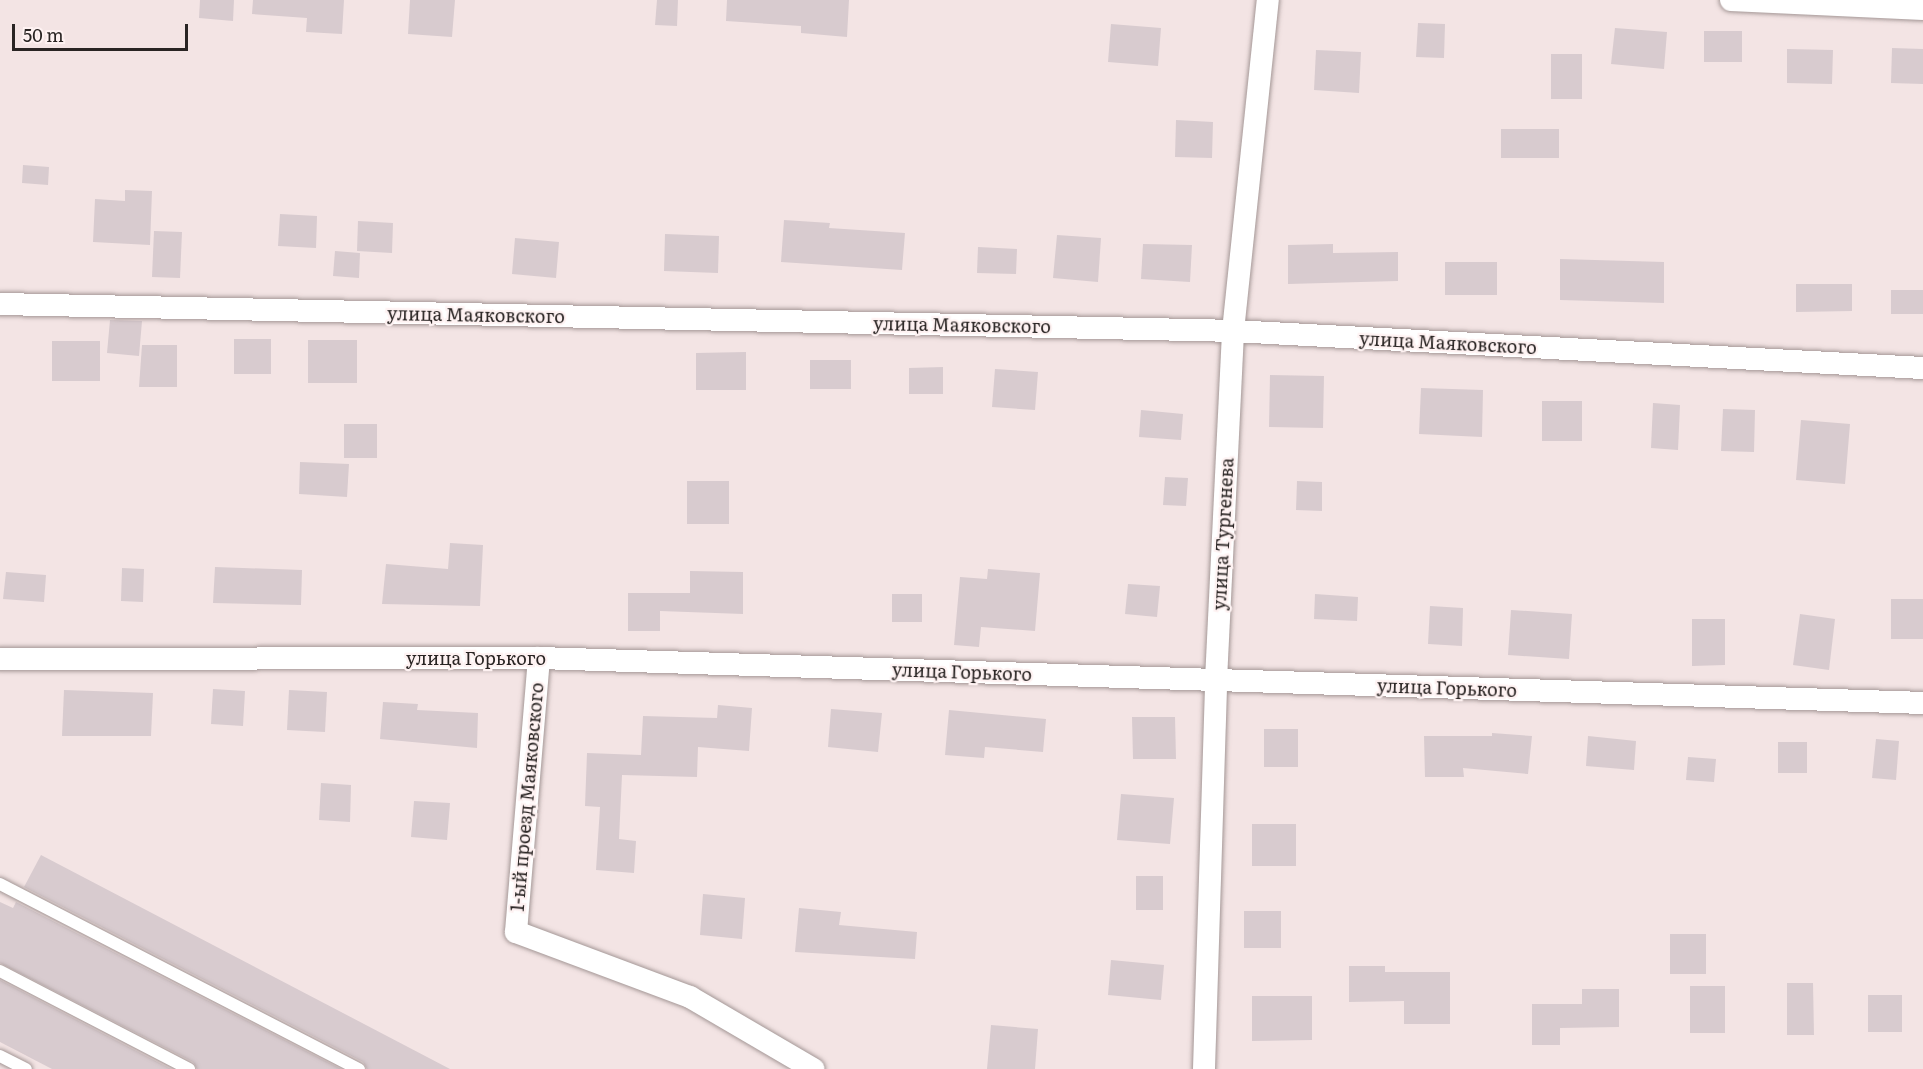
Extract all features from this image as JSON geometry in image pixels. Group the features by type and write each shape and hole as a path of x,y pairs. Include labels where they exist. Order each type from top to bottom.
{"street":[{"name":"улица Тургенева","path":"1204,1069 1216,680 1233,331 1268,0"},
{"path":"1731,0 1923,9"},
{"name":"улица Маяковского","path":"0,304 1233,331 1923,368"},
{"name":"улица Горького","path":"0,659 539,658 1923,704"},
{"name":"1-ый проезд Маяковского","path":"539,658 516,932 690,997 813,1069"}],"lane":[{"path":"0,884 359,1069"},
{"path":"0,971 189,1069"},
{"path":"0,1056 26,1069"}],"building":[{"path":"200,0 234,0 233,21 199,18"},
{"path":"253,0 344,0 342,34 306,32 307,18 252,14"},
{"path":"410,0 455,0 452,37 408,34"},
{"path":"657,0 678,0 677,26 655,25"},
{"path":"727,0 849,0 847,37 801,33 801,26 726,21"},
{"path":"1418,23 1445,24 1444,58 1416,57"},
{"path":"1111,24 1161,28 1158,66 1108,62"},
{"path":"1615,28 1667,32 1664,69 1611,64"},
{"path":"1704,31 1742,31 1742,62 1704,62"},
{"path":"1892,48 1923,49 1923,84 1891,83"},
{"path":"1787,49 1833,50 1832,84 1787,83"},
{"path":"1316,50 1361,52 1359,93 1314,90"},
{"path":"1551,54 1582,54 1582,99 1551,99"},
{"path":"1176,120 1213,122 1212,158 1175,157"},
{"path":"1501,129 1559,129 1559,158 1501,158"},
{"path":"23,165 49,167 48,185 22,183"},
{"path":"125,190 152,191 150,245 93,242 95,199 125,201"},
{"path":"280,214 317,216 316,248 278,246"},
{"path":"784,220 830,223 829,228 905,233 902,270 781,262"},
{"path":"358,221 393,223 392,253 357,251"},
{"path":"154,231 182,232 180,278 152,277"},
{"path":"665,234 719,236 718,273 664,271"},
{"path":"1057,235 1101,238 1098,282 1053,278"},
{"path":"515,238 559,242 556,278 512,274"},
{"path":"1143,244 1192,245 1190,282 1141,279"},
{"path":"1333,244 1333,253 1398,252 1398,281 1288,284 1288,245"},
{"path":"978,247 1017,249 1016,274 977,273"},
{"path":"335,251 360,253 359,278 333,276"},
{"path":"1560,259 1664,262 1664,303 1560,300"},
{"path":"1445,262 1497,262 1497,295 1445,295"},
{"path":"1796,284 1852,284 1852,311 1796,312"},
{"path":"1891,290 1923,290 1923,314 1891,314"},
{"path":"110,320 142,321 139,356 107,353"},
{"path":"234,339 271,339 271,374 234,374"},
{"path":"308,340 357,340 357,383 308,383"},
{"path":"52,341 100,341 100,381 52,381"},
{"path":"142,345 177,345 177,387 139,387"},
{"path":"746,352 746,390 696,390 696,353"},
{"path":"810,360 851,360 851,389 810,389"},
{"path":"943,367 943,394 909,394 909,368"},
{"path":"995,369 1038,372 1035,410 992,407"},
{"path":"1270,375 1324,376 1323,428 1269,427"},
{"path":"1421,388 1483,390 1482,437 1419,434"},
{"path":"1542,401 1582,401 1582,441 1542,441"},
{"path":"1653,403 1680,405 1678,450 1651,448"},
{"path":"1723,409 1755,410 1754,452 1721,451"},
{"path":"1141,410 1183,414 1181,440 1139,437"},
{"path":"1801,420 1850,424 1845,484 1796,480"},
{"path":"344,424 377,424 377,458 344,458"},
{"path":"300,462 349,464 347,497 299,494"},
{"path":"1165,477 1188,478 1186,506 1163,505"},
{"path":"687,481 729,481 729,524 687,524"},
{"path":"1297,481 1322,482 1322,511 1296,510"},
{"path":"450,543 483,545 480,606 382,604 386,564 448,569"},
{"path":"215,567 302,570 301,605 213,603"},
{"path":"122,568 144,569 143,602 121,601"},
{"path":"988,569 1040,573 1035,631 981,627 979,647 954,645 960,577 987,579"},
{"path":"690,571 743,572 743,614 660,611 660,631 628,631 628,593 690,593"},
{"path":"6,572 46,575 44,602 3,599"},
{"path":"1128,584 1160,586 1157,617 1125,614"},
{"path":"892,594 922,594 922,622 892,622"},
{"path":"1315,594 1358,597 1357,621 1314,619"},
{"path":"1891,599 1923,599 1923,639 1891,639"},
{"path":"1430,606 1463,608 1462,646 1428,644"},
{"path":"1511,610 1572,614 1569,659 1508,655"},
{"path":"1800,614 1835,619 1829,670 1793,665"},
{"path":"1692,619 1725,619 1725,665 1692,666"},
{"path":"213,689 245,691 243,726 211,724"},
{"path":"64,690 153,693 151,736 62,736"},
{"path":"289,690 327,692 325,732 287,730"},
{"path":"383,702 418,704 417,710 478,713 477,748 380,739"},
{"path":"718,705 752,708 749,751 698,747 697,777 622,775 619,839 636,841 634,873 596,870 600,807 585,806 587,753 641,755 643,716 717,718"},
{"path":"831,709 882,713 878,752 828,747"},
{"path":"949,710 1046,719 1043,752 985,747 984,758 945,755"},
{"path":"1132,717 1175,717 1176,759 1133,759"},
{"path":"1264,729 1298,729 1298,767 1264,767"},
{"path":"1492,733 1532,736 1528,774 1463,768 1464,777 1425,777 1424,736 1492,736"},
{"path":"1588,736 1636,741 1634,770 1586,766"},
{"path":"1876,739 1899,741 1896,780 1872,778"},
{"path":"1778,742 1807,742 1807,773 1778,773"},
{"path":"1688,757 1716,759 1714,782 1686,780"},
{"path":"321,783 351,785 350,822 319,820"},
{"path":"1121,794 1174,798 1170,844 1117,840"},
{"path":"414,801 450,803 447,840 411,837"},
{"path":"1252,824 1296,824 1296,866 1252,866"},
{"path":"41,855 450,1069 367,1069 363,1062 24,887"},
{"path":"1136,876 1163,876 1163,910 1136,910"},
{"path":"703,894 745,898 742,939 700,935"},
{"path":"0,902 13,908 16,902 341,1069 197,1069 193,1062 0,963"},
{"path":"799,908 841,912 839,925 917,932 915,959 795,952"},
{"path":"1244,911 1281,911 1281,948 1244,948"},
{"path":"1670,934 1706,934 1706,974 1670,974"},
{"path":"1111,960 1164,965 1161,1000 1108,995"},
{"path":"1349,966 1385,966 1385,972 1450,972 1450,1024 1404,1024 1404,1001 1349,1002"},
{"path":"0,980 171,1069 52,1069 0,1042"},
{"path":"1787,983 1813,983 1814,1035 1787,1035"},
{"path":"1690,986 1725,986 1725,1033 1690,1033"},
{"path":"1582,989 1619,989 1619,1027 1560,1028 1560,1045 1532,1045 1532,1004 1582,1004"},
{"path":"1868,995 1902,995 1902,1032 1868,1032"},
{"path":"1252,996 1312,996 1312,1040 1252,1041"},
{"path":"991,1025 1038,1029 1035,1069 987,1069"}]}
